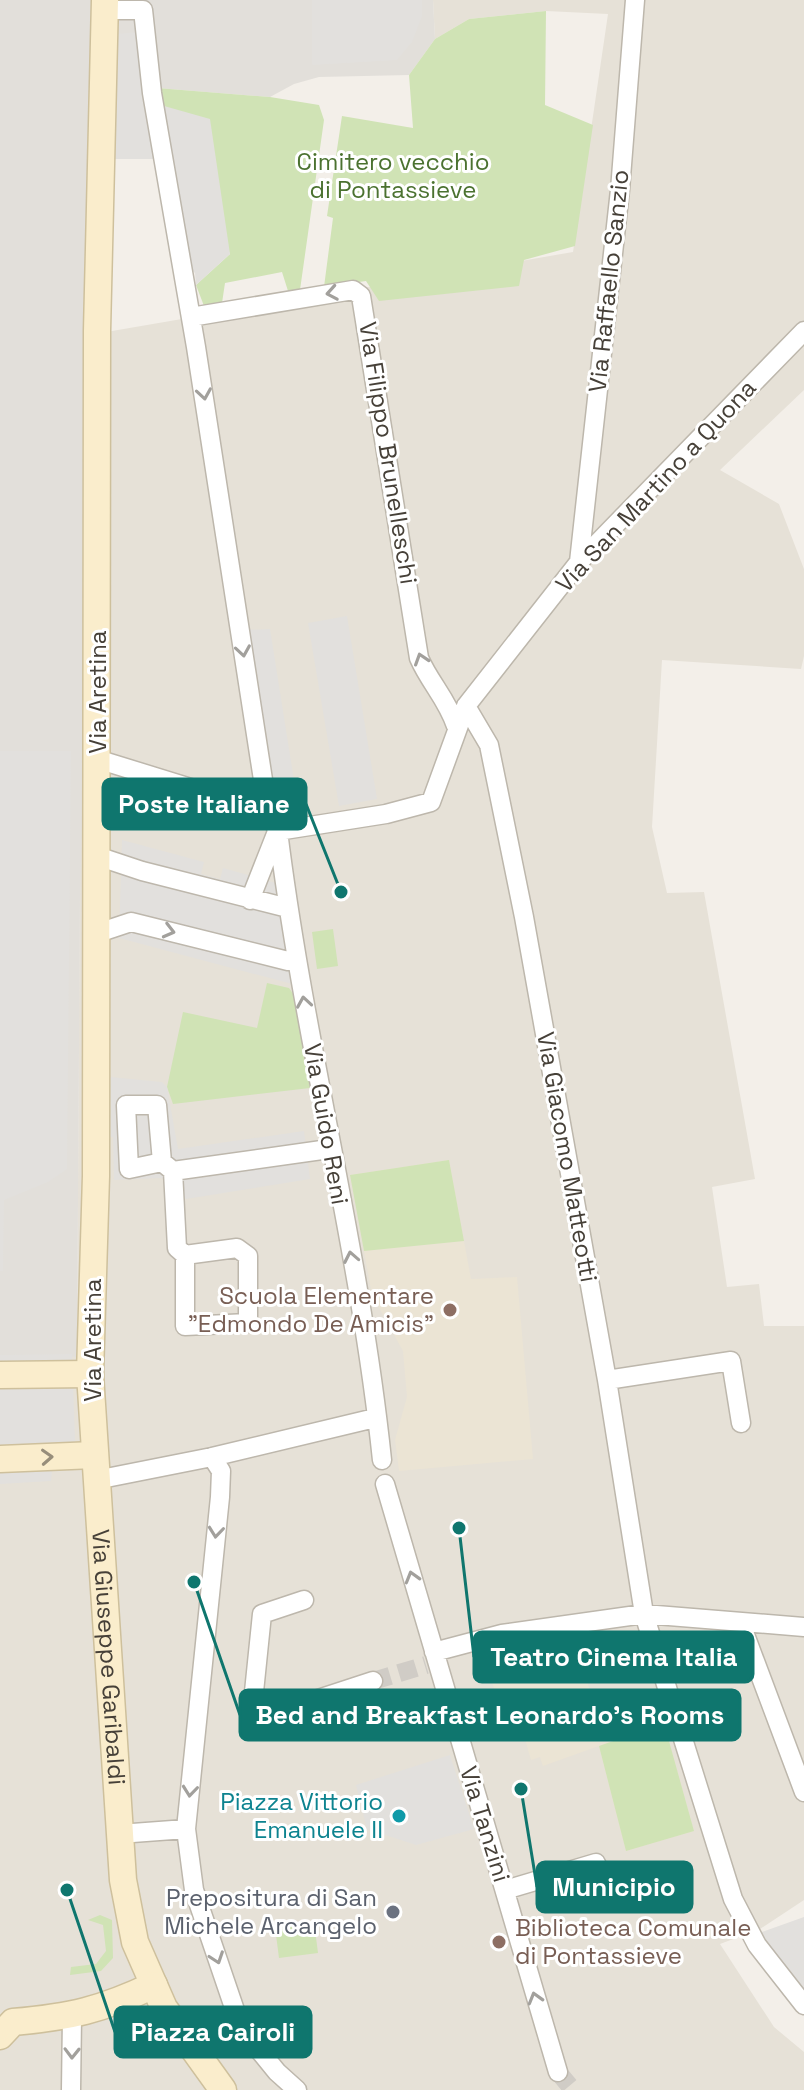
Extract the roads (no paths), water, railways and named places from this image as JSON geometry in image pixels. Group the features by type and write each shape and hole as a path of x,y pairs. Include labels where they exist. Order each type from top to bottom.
{"street":[{"name":"Via Raffaello Sanzio","path":"579,562 620,190 635,0"},
{"path":"104,5 143,10 152,93 191,317 268,812 278,831 250,900"},
{"name":"Via Aretina","path":"95,1467 90,1374 96,1176 97,331 104,5"},
{"name":"Via Filippo Brunelleschi","path":"191,317 353,290 361,296 419,658 428,679 447,700 456,726"},
{"name":"Via San Martino a Quona","path":"278,831 386,814 431,802 456,726 466,706 579,562 804,331"},
{"name":"Via Giacomo Matteotti","path":"466,706 489,745 524,917 607,1380 644,1614 733,1899 757,1945 804,2005"},
{"path":"97,759 268,812"},
{"name":"Via Guido Reni","path":"278,831 296,959 361,1312 375,1418"},
{"path":"97,856 288,908"},
{"path":"95,934 131,922 288,961 296,959"},
{"path":"185,1255 237,1248 248,1256 248,1323 185,1326 185,1255 177,1248 167,1167 329,1149"},
{"path":"607,1380 731,1361 741,1423"},
{"path":"0,1375 90,1374"},
{"path":"0,1459 95,1467 212,1457 375,1418 382,1460"},
{"path":"212,1457 221,1471 220,1497 186,1829 194,1890 241,2028 277,2072 297,2090"},
{"name":"Via Giuseppe Garibaldi","path":"95,1467 119,1834 123,1880 135,1942 164,2008 223,2090"},
{"name":"Via Tanzini","path":"385,1484 432,1660 505,1890 558,2072"},
{"path":"304,1600 262,1614 251,1721 373,1681"},
{"path":"432,1660 502,1634 644,1614 804,1627"},
{"path":"741,1624 804,1792"},
{"path":"119,1834 186,1829"},
{"path":"505,1890 596,1863"},
{"path":"0,2036 13,2022 72,2017 105,2008 154,1985"},
{"path":"71,2090 72,2017"}],"tunnel":[{"path":"373,1681 426,1665"},
{"path":"558,2072 573,2090"}],"place":[{"name":"Poste Italiane","path":"341,892"},
{"name":"Scuola Elementare \"Edmondo De Amicis\"","path":"450,1310"},
{"name":"Teatro Cinema Italia","path":"459,1528"},
{"name":"Bed and Breakfast Leonardo's Rooms","path":"194,1582"},
{"name":"Municipio","path":"521,1789"},
{"name":"Piazza Vittorio Emanuele II","path":"399,1816"},
{"name":"Piazza Cairoli","path":"67,1890"},
{"name":"Prepositura di San Michele Arcangelo","path":"393,1912"},
{"name":"Biblioteca Comunale di Pontassieve","path":"499,1942"}],"park label":[{"name":"Cimitero vecchio di Pontassieve","path":"393,176"}]}
